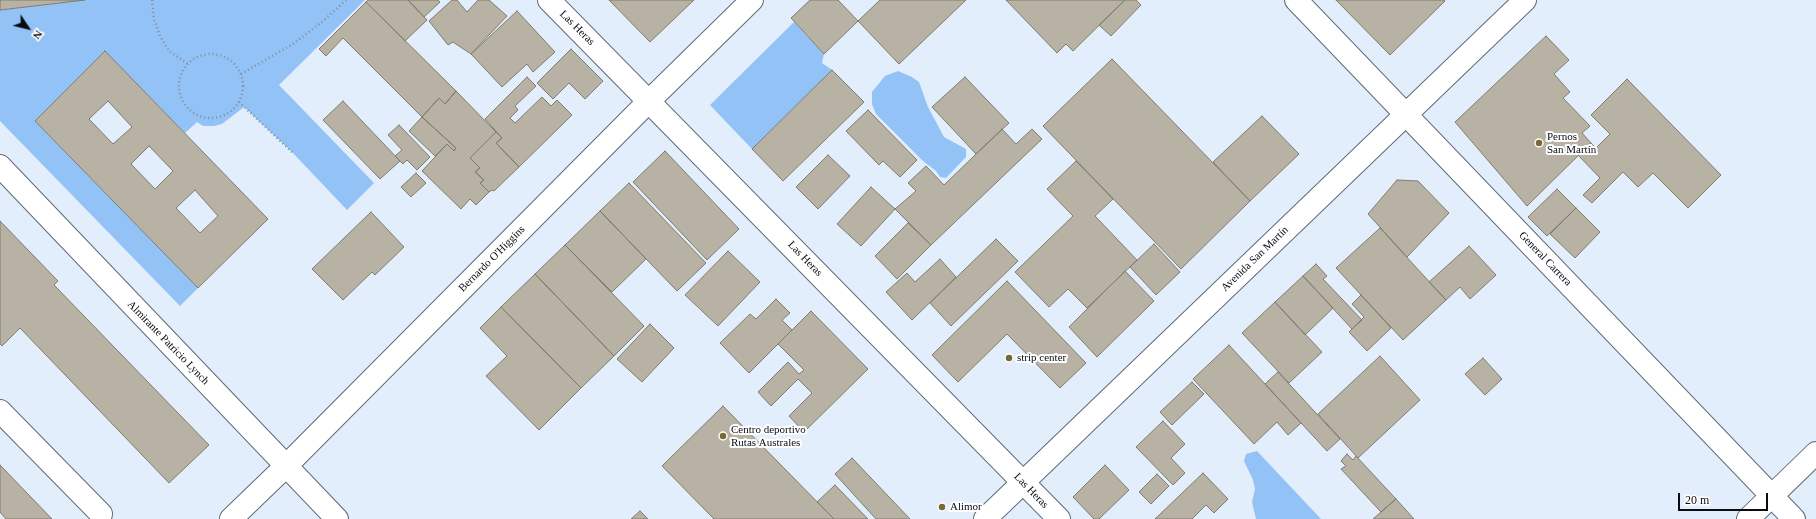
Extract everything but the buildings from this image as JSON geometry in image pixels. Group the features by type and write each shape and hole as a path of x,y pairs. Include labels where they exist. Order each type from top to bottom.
{"street":[{"name":"Las Heras","path":"549,0 650,100 1059,519"},
{"name":"Bernardo O'Higgins","path":"231,519 286,466 650,100 752,0"},
{"name":"General Carrera","path":"1296,0 1794,519"},
{"name":"Avenida San Martín","path":"985,519 1525,0"},
{"name":"Almirante Patricio Lynch","path":"0,166 337,519"},
{"path":"0,411 101,514"},
{"path":"1748,519 1816,453"}],"path":[{"path":"152,0 154,19 160,36 169,51 188,64"},
{"path":"241,74 293,44 322,22 346,0"},
{"path":"214,54 228,58 238,68 241,74 243,88 239,102 229,112 216,117 202,116 190,109 182,98 179,84 184,70 188,64 200,56 214,54"},
{"path":"239,102 292,152"}],"shaded area":[{"path":"85,0 365,0 279,85 374,183 347,210 292,152 244,107 222,124 203,126 197,122 185,133 105,52 35,121 198,288 180,306 0,121 0,10"},
{"path":"794,22 824,54 822,63 832,70 752,149 710,105"},
{"path":"898,71 919,82 928,107 944,137 966,149 966,157 946,178 940,177 936,171 923,161 876,114 872,104 872,92 885,76"},
{"path":"1257,451 1321,519 1256,519 1252,502 1255,489 1253,480 1244,461 1246,454"}],"place":[{"name":"Pernos San Martín","path":"1539,143"},
{"name":"strip center","path":"1009,358"},
{"name":"Centro deportivo Rutas Australes","path":"723,436"},
{"name":"Alimor","path":"942,507"}]}
